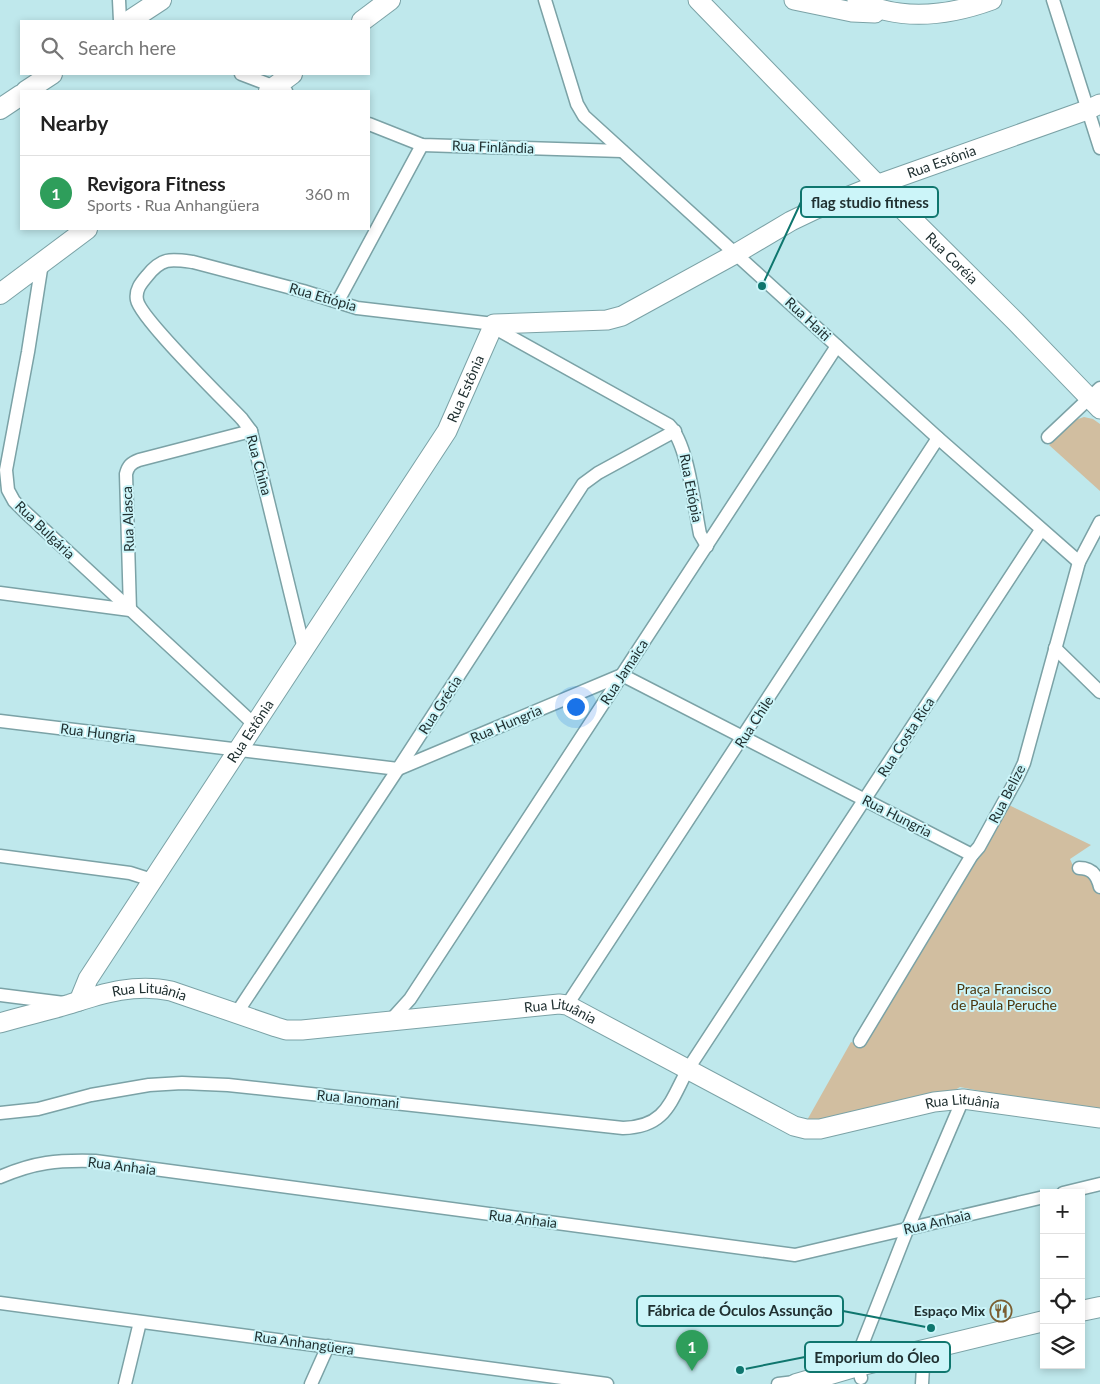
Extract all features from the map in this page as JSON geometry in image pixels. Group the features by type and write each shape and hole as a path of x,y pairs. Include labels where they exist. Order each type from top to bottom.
{"main road":[{"path":"130,20 160,0"},
{"path":"363,20 390,0"},
{"path":"28,90 50,75"},
{"path":"277,90 291,75"},
{"path":"0,109 20,96"},
{"path":"0,294 86,230"},
{"path":"1085,1310 1100,1307"},
{"path":"1085,1324 1100,1320"},
{"path":"923,1357 1040,1321"},
{"path":"801,1382 830,1381 923,1357 1040,1335"}],"street":[{"path":"119,0 120,20"},
{"name":"Rua Haiti","path":"545,0 577,104 584,116 737,253 938,438 1079,562"},
{"name":"Rua Coréia","path":"698,0 1016,322 1096,399"},
{"path":"797,0 860,13 906,15 940,14 963,10 992,0"},
{"path":"857,0 906,15"},
{"path":"1053,0 1094,107 1100,148"},
{"path":"243,75 277,90"},
{"name":"Rua Estônia","path":"75,1002 152,880 447,432 494,325 614,319 628,314 801,216 879,184 1094,107"},
{"name":"Rua Finlândia","path":"370,124 422,145 622,151"},
{"path":"338,301 422,145"},
{"name":"Rua Etiópia","path":"155,265 163,261 194,262 338,301 357,308 494,325 669,425 684,449 700,534 707,546"},
{"name":"Rua Bulgária","path":"42,263 6,470 8,490 14,501 255,725"},
{"name":"Rua China","path":"155,265 136,293 137,302 151,323 242,419 251,432 304,649"},
{"name":"Rua Jamaica","path":"391,1020 410,999 838,346"},
{"path":"1048,437 1096,399"},
{"name":"Rua Alasca","path":"130,610 126,474 130,464 138,460 251,432"},
{"name":"Rua Grécia","path":"236,1014 583,484 598,473 675,432"},
{"name":"Rua Chile","path":"567,1005 938,438"},
{"name":"Rua Belize","path":"860,1042 972,854 980,847 1024,763 1079,562 1100,522"},
{"name":"Rua Costa Rica","path":"688,1069 1041,530"},
{"path":"0,593 130,610"},
{"path":"1055,648 1100,692"},
{"name":"Rua Hungria","path":"0,721 398,769 622,675 972,854"},
{"path":"0,856 130,873 152,880"},
{"path":"1078,868 1086,868 1094,873 1100,886"},
{"name":"Rua Lituânia","path":"0,1023 118,991 139,988 158,988 182,994 286,1030 302,1030 549,1004 567,1005 794,1126 806,1129 820,1129 934,1102 963,1098 1100,1118"},
{"path":"0,995 75,1002"},
{"name":"Rua Ianomani","path":"0,1113 38,1109 122,1089 182,1083 228,1085 613,1127 634,1127 644,1126 659,1118 666,1110 688,1069"},
{"path":"860,1372 858,1355 906,1230 963,1098"},
{"name":"Rua Anhaia","path":"0,1177 41,1162 95,1161 787,1254 803,1254 1040,1198"},
{"path":"1079,1189 1100,1184"},
{"name":"Rua Anhangüera","path":"0,1303 607,1384"},
{"path":"125,1384 140,1322"},
{"path":"311,1384 328,1346"},
{"path":"922,1384 923,1357"},
{"path":"778,1384 801,1382"}],"green space":[{"path":"1084,417 1093,419 1100,424 1100,491 1049,445 1075,420"},
{"name":"Praça Francisco de Paula Peruche","path":"1009,805 1091,845 1070,859 1074,868 1097,876 1100,889 1100,1114 960,1087 955,1090 827,1121 806,1122 851,1042 862,1046 974,861 983,853"}],"place":[{"name":"flag studio fitness","path":"762,286"},
{"name":"Espaço Mix","path":"1001,1311"},
{"name":"Fábrica de Óculos Assunção","path":"931,1328"},
{"name":"Emporium do Óleo","path":"740,1370"},
{"name":"Revigora Fitness","path":"692,1371"}]}
